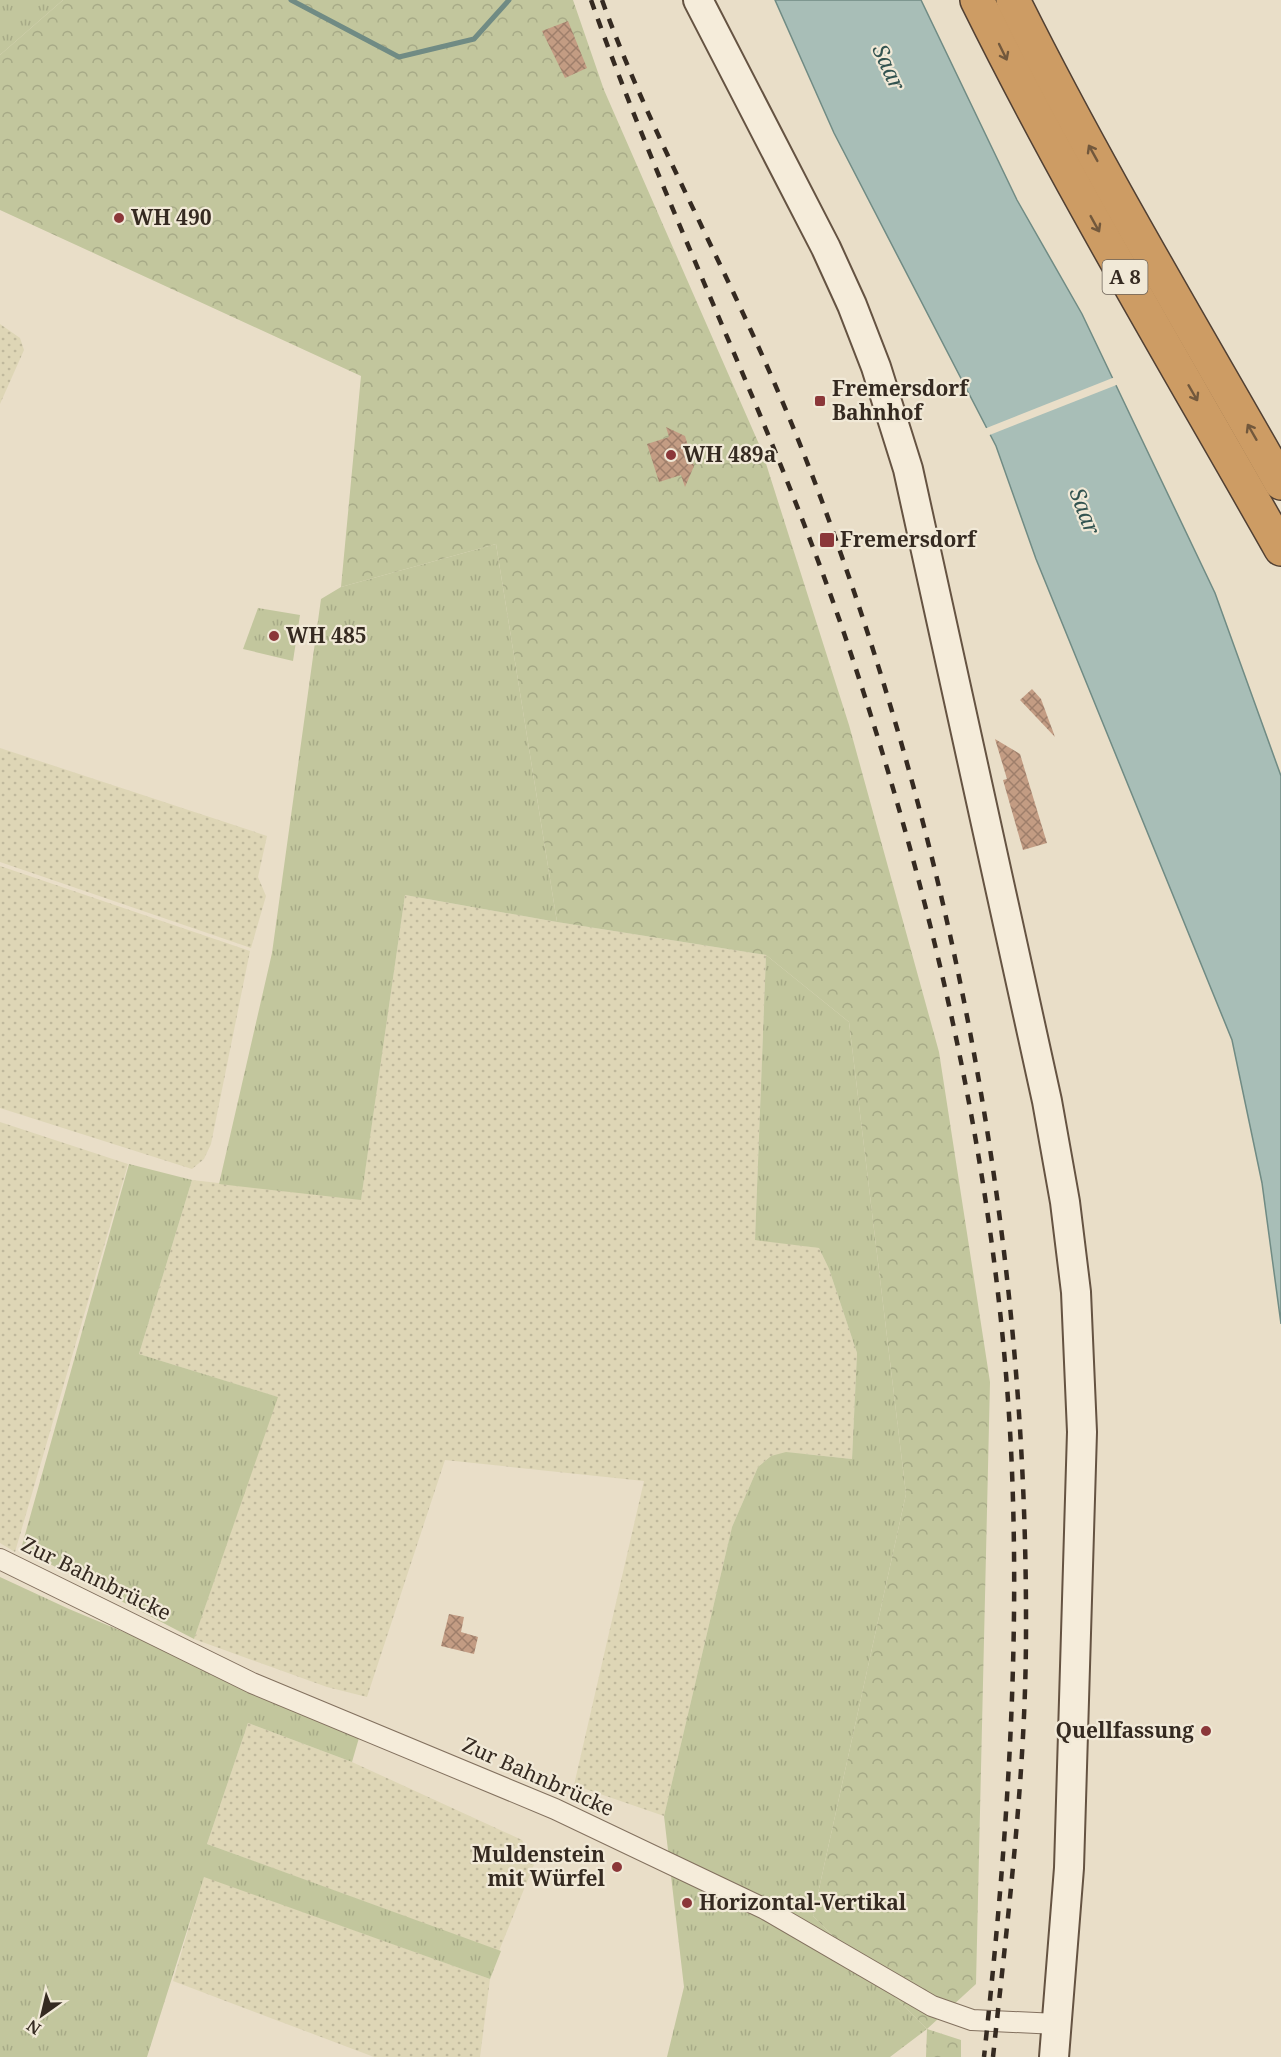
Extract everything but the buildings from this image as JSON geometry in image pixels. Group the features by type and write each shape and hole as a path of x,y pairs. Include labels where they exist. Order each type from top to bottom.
{"highway":[{"name":"A 8","path":"977,0 1024,95 1076,189 1281,549"},
{"name":"A 8","path":"1013,0 1104,174 1281,483"}],"main road":[{"path":"698,0 826,248 876,367 908,469 1047,1101 1065,1203 1076,1292 1082,1432 1069,1868 1054,2057"}],"street":[{"name":"Zur Bahnbrücke","path":"0,1558 252,1683 555,1809 765,1909 932,2006 972,2020 1057,2024"}],"shaded area":[{"path":"0,324 20,338 24,350 0,404"},
{"path":"0,748 267,836 258,877 266,896 251,948 0,862"},
{"path":"0,866 250,951 211,1144 204,1159 192,1169 0,1108"},
{"path":"405,895 766,955 755,1239 819,1248 829,1269 857,1353 852,1459 805,1454 771,1456 758,1467 732,1527 664,1816 574,1785 644,1481 445,1460 367,1697 327,1687 194,1639 277,1397 139,1354 192,1180 361,1199"},
{"path":"0,1122 128,1164 15,1552 0,1543"},
{"path":"248,1723 352,1762 522,1840 535,1862 499,1951 207,1844"},
{"path":"204,1876 490,1979 480,2057 374,2057 173,1981"}],"green space":[{"path":"0,0 63,0 0,55"},
{"path":"63,0 573,0 604,90 762,451 849,725 939,1052 990,1382 976,1984 927,2029 813,1916 906,1494 849,1022 766,955 557,922 496,544 341,587 361,376 0,210 0,55"},
{"path":"496,544 557,922 405,895 361,1200 219,1184 272,953 321,599 341,587"},
{"path":"258,608 300,615 293,661 243,649"},
{"path":"766,955 849,1022 906,1494 813,1916 927,2029 890,2057 667,2057 684,1987 664,1816 732,1527 758,1467 771,1456 786,1452 852,1459 857,1353 829,1269 819,1248 755,1240"},
{"path":"129,1164 192,1180 139,1354 278,1397 194,1639 21,1549"},
{"path":"0,1577 69,1609 361,1731 352,1762 248,1723 207,1844 501,1951 490,1979 204,1877 147,2057 0,2057"},
{"path":"927,2029 961,2040 961,2057 926,2057"}],"water":[{"name":"Saar","path":"775,0 921,0 1017,200 1082,314 1215,593 1281,776 1281,1324 1262,1183 1232,1040 1036,559 996,446 834,133"}],"pier":[{"path":"1115,377 1119,384 987,436 984,429"}],"waterway":[{"path":"291,0 399,57 474,39 509,0"}],"railway":[{"path":"591,0 653,162 787,482 848,645 908,842 957,1042 992,1244 1004,1346 1014,1526 1010,1754 999,1905 984,2057"},
{"path":"602,0 635,82 771,376 836,540 880,672 919,806 951,941 978,1077 999,1214 1014,1352 1023,1491 1026,1630 1020,1791 993,2057"}],"place":[{"name":"WH 490","path":"119,218"},
{"name":"Fremersdorf Bahnhof","path":"820,401"},
{"name":"WH 489a","path":"671,455"},
{"name":"Fremersdorf","path":"827,540"},
{"name":"WH 485","path":"274,636"},
{"name":"Quellfassung","path":"1206,1731"},
{"name":"Muldenstein mit Würfel","path":"617,1867"},
{"name":"Horizontal-Vertikal","path":"687,1903"}]}
